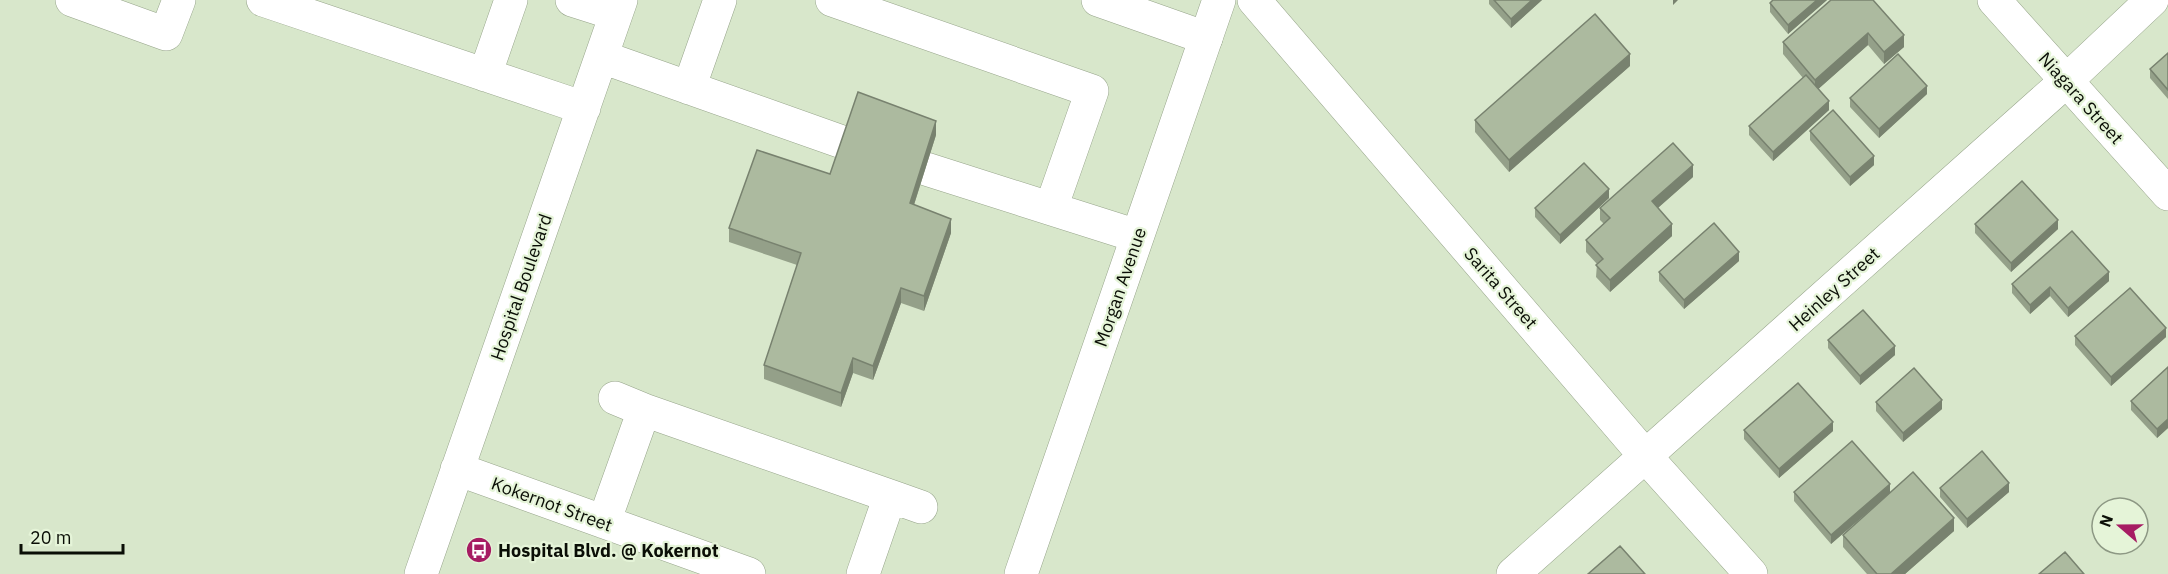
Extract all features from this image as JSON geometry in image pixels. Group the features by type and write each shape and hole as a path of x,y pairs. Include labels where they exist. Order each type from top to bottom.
{"street":[{"path":"72,0 166,34 179,0"},
{"path":"263,0 584,108"},
{"path":"485,75 511,0"},
{"path":"572,0 619,7"},
{"path":"689,88 720,0"},
{"path":"832,0 1092,91 1051,208"},
{"path":"1098,0 1133,6 1206,38"},
{"name":"Morgan Avenue","path":"1025,571 1219,0"},
{"name":"Sarita Street","path":"1254,0 1647,458 1751,574"},
{"name":"Niagara Street","path":"1994,0 2168,195"},
{"name":"Heinley Street","path":"1513,574 1647,458 2066,82 2152,0"},
{"name":"Hospital Boulevard","path":"421,574 619,7"},
{"path":"602,57 846,143"},
{"path":"926,169 1137,236"},
{"path":"604,522 629,404 921,507"},
{"name":"Kokernot Street","path":"458,469 749,574"},
{"path":"863,574 890,496"}],"building":[{"path":"1494,0 1532,0 1511,19"},
{"path":"1773,0 1817,0 1788,25 1770,3"},
{"path":"1831,0 1873,0 1904,35 1884,52 1868,33 1815,80 1783,42"},
{"path":"1595,14 1630,54 1509,160 1475,120"},
{"path":"2168,53 2168,90 2150,69"},
{"path":"1898,54 1927,86 1879,129 1850,98"},
{"path":"1806,75 1829,101 1773,152 1749,126"},
{"path":"858,92 936,121 910,203 951,219 924,296 901,288 873,366 853,358 841,393 764,365 801,253 729,228 757,150 830,174"},
{"path":"1833,110 1874,156 1850,177 1810,131"},
{"path":"1673,143 1693,165 1652,201 1672,224 1610,280 1596,265 1603,259 1586,240 1610,218 1600,208"},
{"path":"1584,163 1609,189 1560,235 1535,208"},
{"path":"2022,181 2058,220 2011,263 1975,224"},
{"path":"1714,223 1739,252 1684,300 1659,272"},
{"path":"2072,231 2109,272 2068,308 2050,287 2030,305 2012,284"},
{"path":"2130,288 2166,328 2111,377 2075,336"},
{"path":"1863,310 1895,346 1860,376 1828,340"},
{"path":"2168,367 2168,419 2157,429 2131,401"},
{"path":"1914,368 1942,400 1903,433 1876,402"},
{"path":"1798,383 1833,422 1779,469 1744,430"},
{"path":"1852,441 1890,484 1831,535 1794,492"},
{"path":"1982,451 2009,483 1967,519 1940,488"},
{"path":"1913,472 1954,518 1891,574 1877,574 1843,535"},
{"path":"1620,546 1645,574 1588,574"},
{"path":"2065,552 2084,574 2039,574"}],"place":[{"name":"Hospital Blvd. @ Kokernot","path":"479,550"}]}
